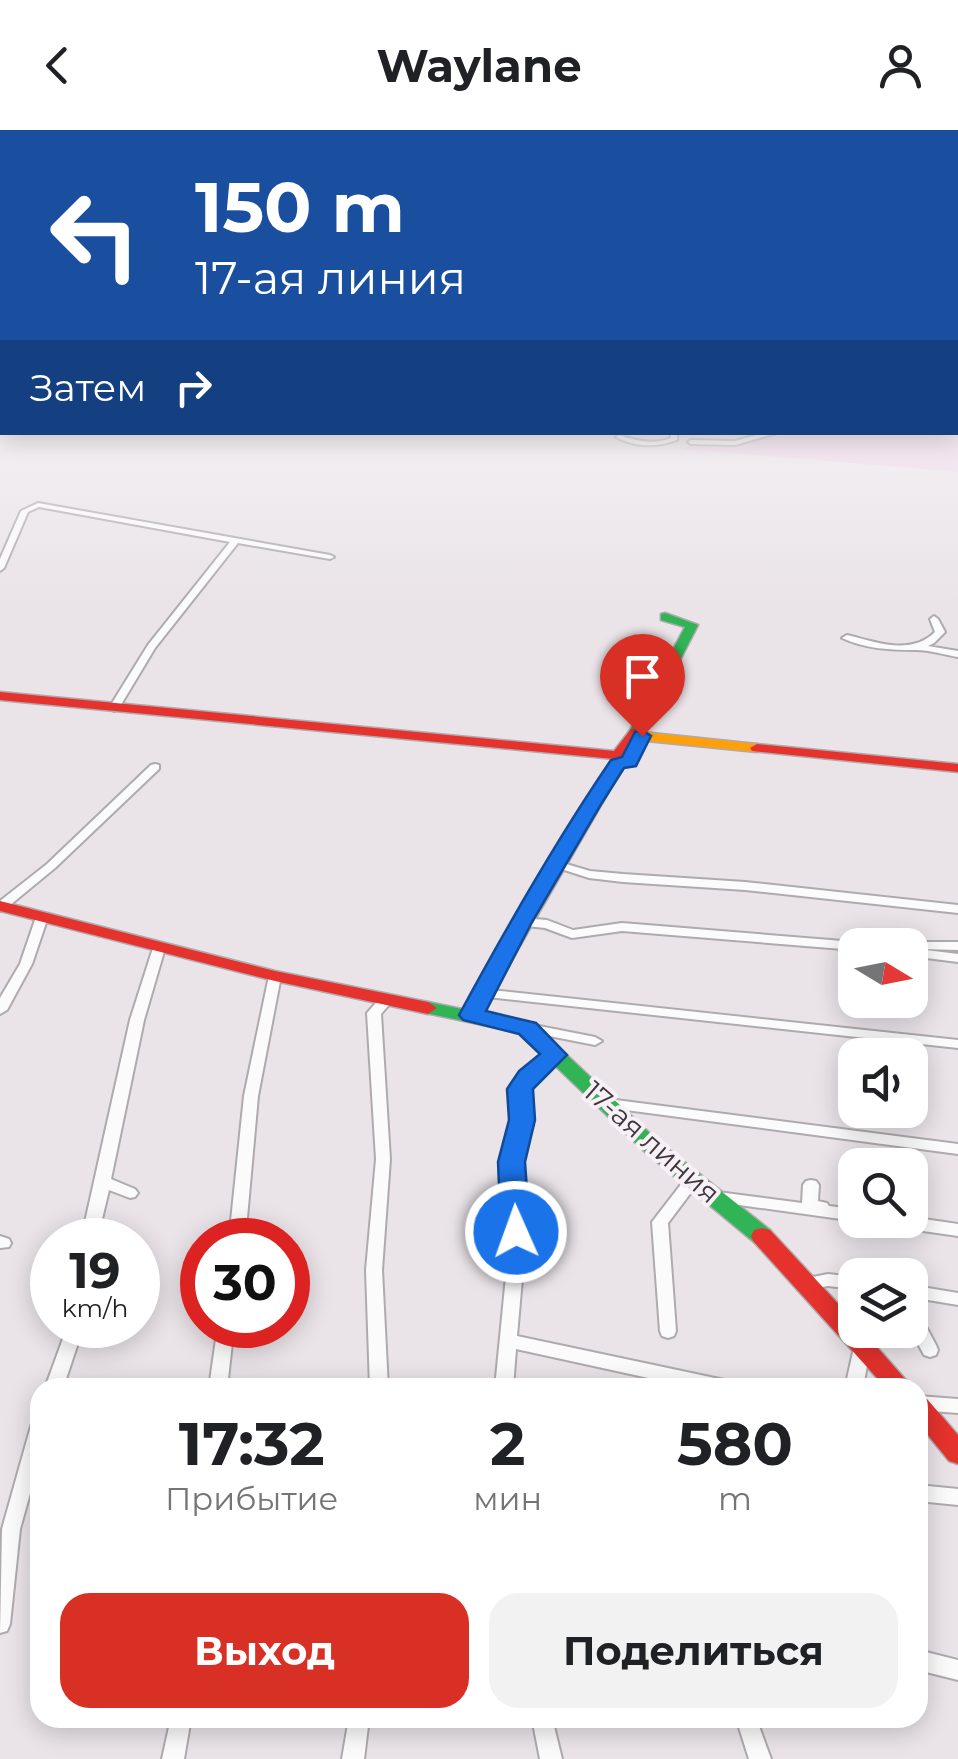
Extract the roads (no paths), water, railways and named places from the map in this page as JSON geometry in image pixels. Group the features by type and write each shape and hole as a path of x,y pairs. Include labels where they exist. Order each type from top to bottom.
{"street":[{"path":"0,568 25,511 33,505 330,558"},
{"path":"114,708 151,647 236,542"},
{"path":"0,696 614,755 621,754 628,744 692,625 664,617"},
{"path":"920,648 940,632 934,619"},
{"path":"847,638 958,654"},
{"path":"472,1015 520,922 618,764 629,762 642,736 958,768"},
{"path":"0,906 38,878 155,768"},
{"path":"556,864 623,878 745,886 958,910"},
{"path":"0,906 274,976 595,1041"},
{"path":"0,1010 26,964 42,917"},
{"path":"520,922 547,924 572,934 622,927 838,945"},
{"path":"928,948 958,946"},
{"path":"94,1218 125,1060 159,948"},
{"path":"928,952 958,958"},
{"path":"239,1218 254,1076 274,976"},
{"path":"482,992 958,1044"},
{"path":"379,1378 374,1270 383,1159 374,1013 386,1000"},
{"path":"765,1034 781,1024"},
{"name":"17-ая линия","path":"527,1028 605,1104 772,1244 838,1315"},
{"path":"505,1378 516,1256 511,1162 522,1120 520,1089 528,1077 555,1055"},
{"path":"605,1104 958,1149"},
{"path":"668,1331 668,1290 660,1222 694,1178"},
{"path":"103,1182 130,1193"},
{"path":"811,1185 810,1205 838,1212"},
{"path":"716,1197 838,1214"},
{"path":"928,1226 958,1230"},
{"path":"809,1283 838,1281"},
{"path":"928,1294 958,1299"},
{"path":"928,1299 938,1296"},
{"path":"507,1340 683,1378"},
{"path":"928,1346 930,1350"},
{"path":"57,1378 68,1348"},
{"path":"219,1378 223,1348"},
{"path":"856,1378 862,1348"},
{"name":"17-ая линия","path":"867,1348 893,1378"},
{"path":"928,1405 958,1406"},
{"path":"928,1417 958,1453"},
{"path":"0,1624 11,1529 30,1462"},
{"path":"928,1494 958,1497"},
{"path":"928,1662 958,1670"},
{"path":"174,1759 179,1728"},
{"path":"353,1759 358,1728"},
{"path":"544,1728 552,1759"},
{"path":"749,1728 760,1759"}]}
